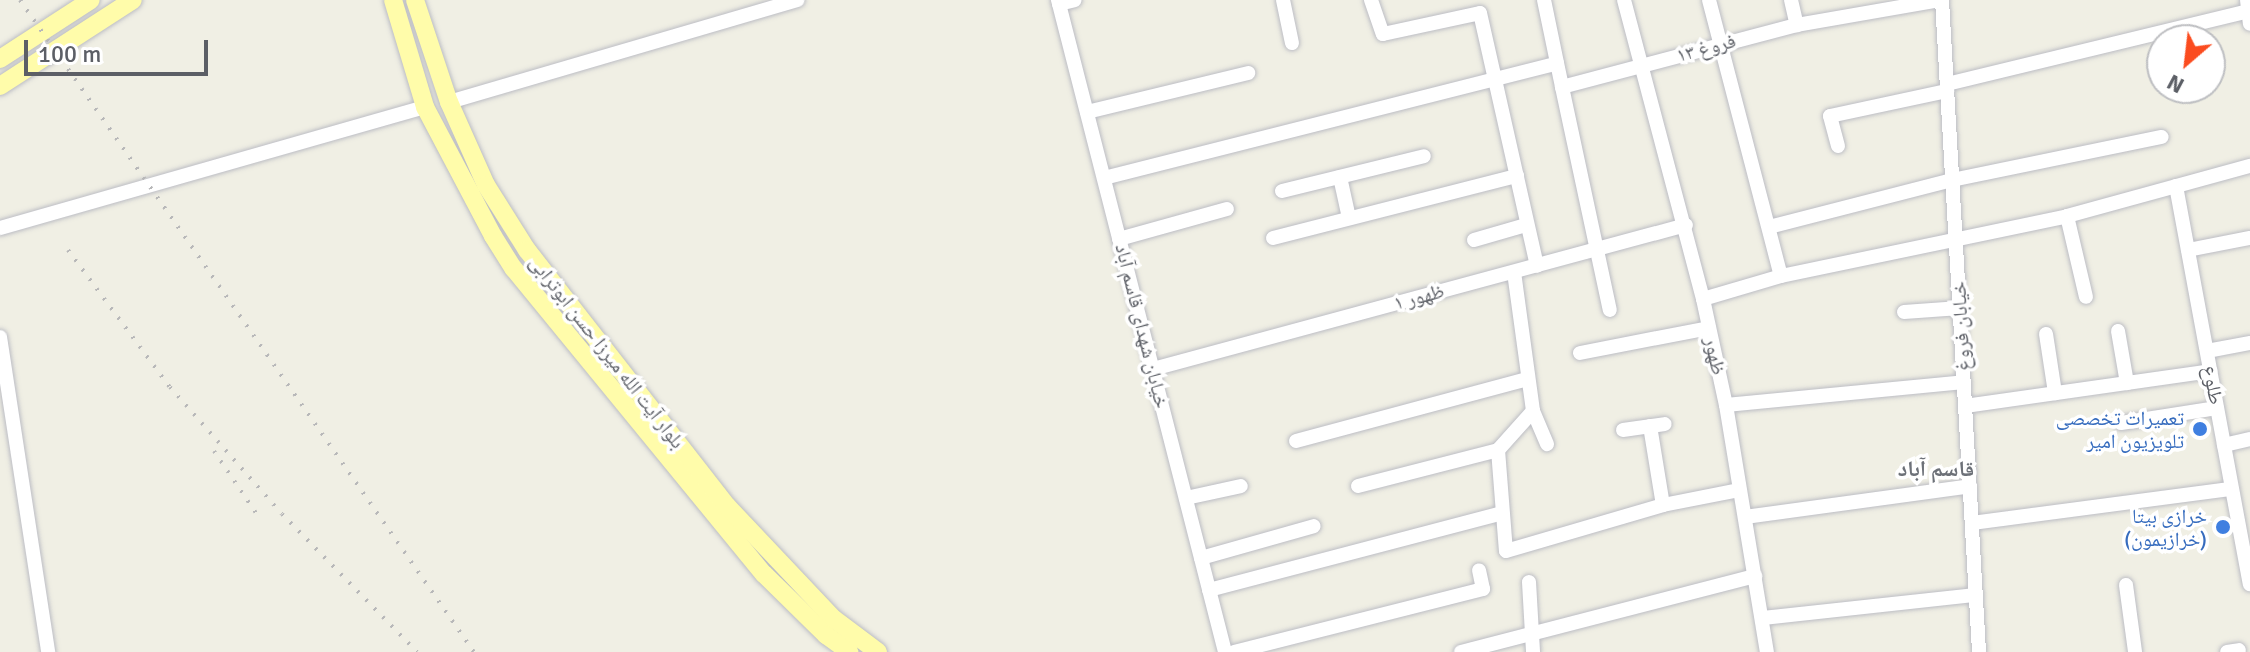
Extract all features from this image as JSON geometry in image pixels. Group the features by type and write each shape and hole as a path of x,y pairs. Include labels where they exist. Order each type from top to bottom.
{"main road":[{"path":"0,59 91,0"},
{"path":"0,86 133,0"},
{"name":"بلوار آیت الله میرزا حسن ابوترابی","path":"393,0 425,107 493,236 514,269 764,574 826,635 849,652"},
{"name":"بلوار آیت الله میرزا حسن ابوترابی","path":"415,0 449,102 486,185 527,250 727,506 824,611 878,652"}],"street":[{"path":"449,102 797,0"},
{"path":"1058,2 1075,0"},
{"path":"1283,0 1292,43"},
{"path":"1371,0 1385,34 1480,13 1537,266"},
{"path":"1544,0 1610,310"},
{"name":"ظهور","path":"1624,0 1686,225 1703,299 1726,405 1767,652"},
{"path":"1709,0 1781,276"},
{"path":"1791,0 1797,25"},
{"name":"فروغ ۱۳","path":"1562,87 1870,6 1941,0"},
{"name":"خیابان فروغ","path":"1941,0 1979,652"},
{"name":"خیابان شهدای قاسم آباد","path":"1058,2 1225,652"},
{"path":"1838,146 1830,116 2248,12"},
{"path":"1104,178 1557,63"},
{"path":"1087,112 1248,73"},
{"path":"0,228 425,107"},
{"path":"1769,227 1952,180 2162,137"},
{"path":"1282,191 1424,156"},
{"path":"1703,299 1781,276 2067,216 2250,166"},
{"path":"1273,238 1517,176"},
{"path":"1340,177 1349,218"},
{"name":"طلوع","path":"2176,186 2250,584"},
{"path":"1119,239 1227,209"},
{"path":"2067,216 2086,297"},
{"path":"1474,240 1526,225"},
{"name":"ظهور ۱","path":"1153,369 1537,266 1597,246 1686,225"},
{"path":"2188,250 2250,238"},
{"path":"1514,272 1533,411 1547,444"},
{"path":"1904,312 1960,308"},
{"path":"1580,353 1709,328"},
{"path":"2118,331 2127,383"},
{"path":"2046,334 2055,393"},
{"path":"0,337 48,652"},
{"path":"2207,351 2250,343"},
{"path":"1965,406 2211,371"},
{"path":"1296,441 1528,379"},
{"path":"1726,405 1964,382"},
{"path":"2121,423 2217,408"},
{"path":"1358,486 1498,450 1533,411"},
{"path":"1623,430 1658,425 1663,505"},
{"path":"2224,445 2250,439"},
{"path":"1498,450 1506,551 1663,505 1739,490"},
{"path":"1186,498 1241,486"},
{"path":"1745,517 1970,486"},
{"path":"1972,523 2232,489"},
{"path":"1209,590 1502,513"},
{"path":"1201,558 1314,526"},
{"path":"1234,652 1483,589 1479,570"},
{"path":"1461,652 1755,576"},
{"path":"1529,582 1533,652"},
{"path":"2126,585 2135,652"},
{"path":"1763,618 1976,595"}],"railway":[{"path":"20,0 474,652"},
{"path":"68,250 175,394"},
{"path":"170,387 282,514 417,652"},
{"path":"214,451 256,513"}],"place":[{"name":"تعمیرات تخصصی تلویزیون امیر","path":"2200,429"},
{"name":"خرازی بیتا (خرازیمون)","path":"2223,527"}],"district":[{"name":"قاسم آباد","path":"1936,469"}]}
